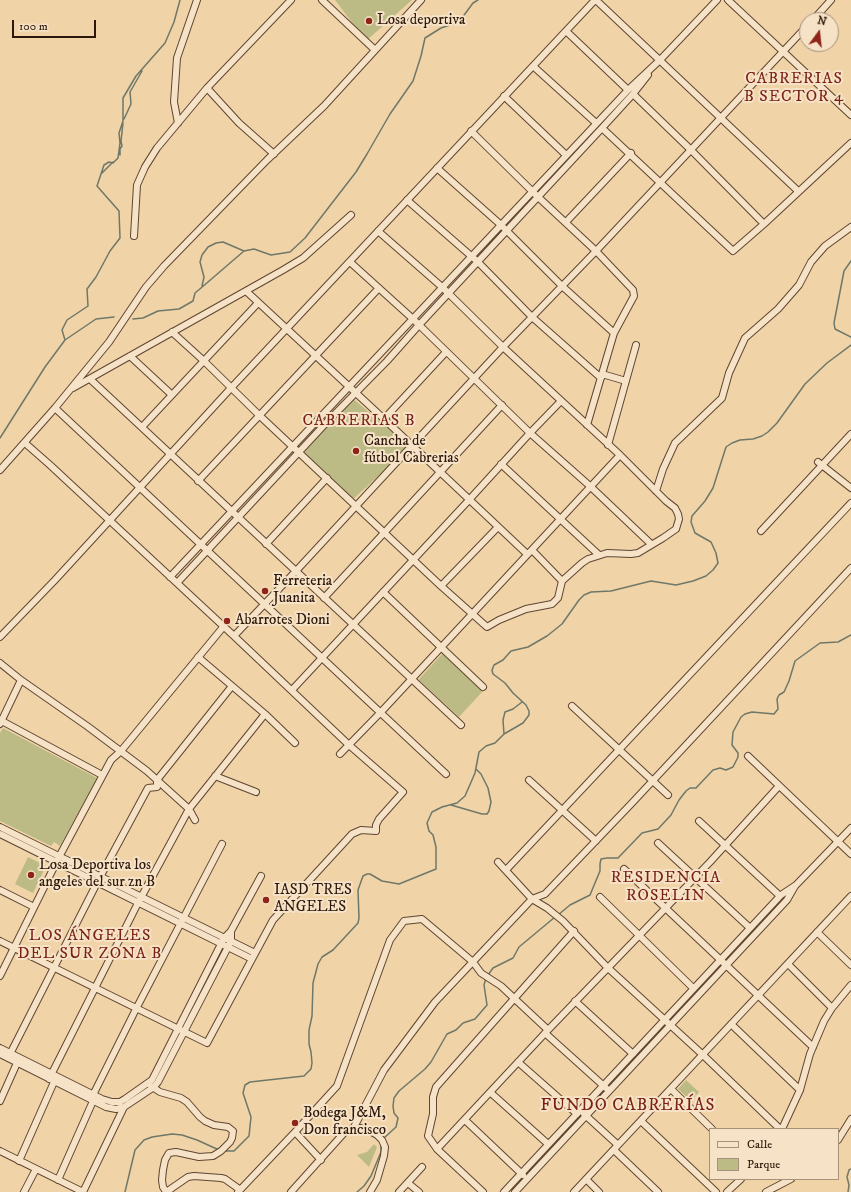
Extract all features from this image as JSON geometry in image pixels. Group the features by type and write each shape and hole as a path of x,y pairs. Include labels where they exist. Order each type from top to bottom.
{"street":[{"path":"178,123 174,102 177,58 197,0"},
{"path":"134,236 137,185 145,167 157,148 207,88 291,0"},
{"path":"322,0 375,50"},
{"path":"0,470 109,342 146,288 164,266 274,154 324,106 421,0"},
{"path":"0,637 55,580 231,388 595,0 798,191"},
{"path":"170,577 596,123 630,92 717,0"},
{"path":"728,0 851,115"},
{"path":"819,12 830,0"},
{"path":"566,31 691,150 764,224"},
{"path":"234,636 532,316 596,251 799,35"},
{"path":"533,66 596,123"},
{"path":"207,88 239,123 274,154"},
{"path":"177,583 355,392 387,361 507,231 537,196 602,128 630,92"},
{"path":"504,96 566,155"},
{"path":"602,128 631,153 733,251 851,143"},
{"path":"471,132 596,251 633,290 634,296 614,333 587,425"},
{"path":"566,222 631,153"},
{"path":"437,168 501,225 562,286 614,333"},
{"path":"407,200 478,262 532,316 601,376 626,381"},
{"path":"69,390 303,258 351,215"},
{"path":"656,491 663,469 675,443 722,398 729,374 745,338 778,309 800,285 811,262 825,246 851,228"},
{"path":"172,332 356,506 386,532 441,586 488,627 499,620 526,609 548,605 555,602 558,598 562,581 582,563 607,553 631,554 638,552 664,538 676,529 679,519 675,508 503,347 442,287 378,231"},
{"path":"350,262 380,288 530,432 651,544"},
{"path":"198,481 380,288"},
{"path":"246,291 498,527 562,581"},
{"path":"142,427 258,303"},
{"path":"608,445 636,345"},
{"path":"384,419 446,352"},
{"path":"130,356 172,395"},
{"path":"90,379 352,625 461,725"},
{"path":"292,690 560,401"},
{"path":"324,598 502,405"},
{"path":"54,408 446,774"},
{"path":"761,532 821,463 851,434"},
{"path":"0,941 207,1043 273,920 352,834 361,830 376,831 376,825 379,819 403,792 349,745 224,626 50,465 24,443"},
{"path":"340,754 442,647 620,455"},
{"path":"821,463 851,488"},
{"path":"501,464 561,518 599,555"},
{"path":"266,544 327,478"},
{"path":"506,870 851,503"},
{"path":"441,586 498,527"},
{"path":"353,1129 384,1070 435,1002 532,899 545,894 596,841 851,568"},
{"path":"383,592 483,687"},
{"path":"0,976 58,859 111,760 120,752 224,626"},
{"path":"198,657 295,742"},
{"path":"0,663 21,680 87,726 157,780 189,809 195,820"},
{"path":"21,680 0,721 102,775"},
{"path":"10,1056 99,880 148,788 157,787 157,780 232,686"},
{"path":"572,706 668,795"},
{"path":"19,1161 52,1078 140,900 189,809 264,714"},
{"path":"748,756 851,854"},
{"path":"215,776 256,792"},
{"path":"529,780 596,841"},
{"path":"438,1150 546,1031 695,877 779,786"},
{"path":"699,821 780,896"},
{"path":"0,827 99,880 253,956"},
{"path":"504,1192 780,896 796,885 851,828"},
{"path":"0,834 58,859"},
{"path":"658,843 750,928"},
{"path":"58,1180 93,1098 136,1009 222,844"},
{"path":"498,862 532,899 547,908 574,931 607,967 703,1054 780,1128"},
{"path":"624,869 813,1047"},
{"path":"180,1031 223,941 231,931 261,876"},
{"path":"515,1192 787,900 796,885"},
{"path":"0,890 34,907"},
{"path":"574,1192 851,896"},
{"path":"600,897 693,988"},
{"path":"151,1085 160,1092 181,1098 187,1102 205,1121 214,1125 228,1127 233,1131 230,1142 221,1151 213,1156 199,1157 176,1152 169,1153 165,1160 163,1170 162,1180 165,1190 168,1191 188,1177 194,1176 225,1179 238,1191 337,1086 390,940 404,921 422,919 473,962 481,973 501,986 609,1091"},
{"path":"0,1054 10,1056 111,1108 116,1109 124,1106 151,1085 152,1080 229,944 231,931"},
{"path":"483,1192 438,1150 428,1136 433,1114 433,1097 436,1087 574,931"},
{"path":"818,932 851,966"},
{"path":"788,964 832,1008"},
{"path":"781,1128 800,1090 813,1047 824,1021 832,1008 851,985"},
{"path":"575,1001 633,1054"},
{"path":"731,1024 800,1090"},
{"path":"0,1048 17,1063 52,1078"},
{"path":"518,1062 578,1112 586,1116 658,1192"},
{"path":"0,1101 17,1063"},
{"path":"93,1098 117,1102 151,1085"},
{"path":"671,1089 711,1128"},
{"path":"491,1093 548,1144"},
{"path":"0,1151 83,1192 124,1106"},
{"path":"465,1120 528,1179"},
{"path":"839,1138 851,1120"},
{"path":"641,1121 716,1192"},
{"path":"291,1192 344,1133 353,1129 365,1128 373,1132 382,1140 385,1148 377,1180 370,1192"},
{"path":"295,1132 321,1160"},
{"path":"400,1192 422,1167"},
{"path":"24,1192 36,1169"},
{"path":"586,1179 599,1192"},
{"path":"727,1192 741,1180"},
{"path":"766,1192 789,1180"},
{"path":"408,1183 419,1192"}],"green space":[{"name":"Losa deportiva","path":"335,0 412,0 366,41"},
{"name":"Cancha de fútbol Cabrerias","path":"351,397 410,447 351,501 302,455"},
{"path":"443,653 483,691 459,717 419,680"},
{"path":"3,728 97,778 60,846 54,842 51,846 0,821 0,733"},
{"name":"Losa Deportiva los angeles del sur zn B","path":"28,857 46,866 33,893 15,884"},
{"path":"686,1080 699,1092 691,1101 678,1089"},
{"path":"374,1144 377,1147 369,1167 357,1155 367,1152"}],"waterway":[{"path":"65,340 62,330 67,320 88,306 87,289 96,277 110,251 120,238 119,211 97,186 104,165 109,162 113,163 118,158 120,143 119,133 123,121 123,98 136,76 165,43 174,22 180,0"},
{"path":"133,319 143,318 158,311 179,309 193,301 195,293 244,251 254,249 271,255 290,252 305,238 356,172 390,114 413,81 425,38 441,28 459,22 473,3 478,0"},
{"path":"124,119 131,104 130,92 142,71"},
{"path":"120,155 123,123"},
{"path":"101,174 113,162"},
{"path":"202,286 204,277 200,262 202,255 208,247 216,243 223,242 244,251"},
{"path":"851,261 844,271 834,323 835,329 851,337"},
{"path":"0,438 45,367 65,340 96,319 114,317"},
{"path":"225,1151 234,1151 249,1136 251,1117 243,1093 245,1085 250,1082 304,1076 311,1069 312,1063 309,1044 309,1030 312,1016 313,983 318,964 322,957 333,950 358,923 358,890 363,876 370,874 382,881 399,884 436,869 436,847 433,835 429,831 427,823 432,812 442,807 457,803 465,796 475,773 479,752 486,746 495,743 504,734 523,723 529,715 526,705 505,683 493,674 492,670 494,665 503,660 511,651 528,647 547,636 562,624 584,595 591,592 611,591 651,581 676,585 706,576 713,570 718,563 716,553 711,542 695,533 691,522 692,516 705,501 713,488 726,447 740,440 753,439 768,432 777,423 805,384 827,363 851,345"},
{"path":"558,915 570,905 590,895 600,871 601,859 618,858 642,833 658,829 671,815 686,791 690,788 696,788 713,770 720,768 726,770 733,767 738,757 738,753 732,745 733,732 741,717 752,712 774,714 778,709 777,699 779,695 784,692 795,661 820,643 838,642 851,635"},
{"path":"504,734 503,720 505,712 513,709 522,702"},
{"path":"451,805 482,814 487,814 491,802 488,788 481,774 476,769"},
{"path":"488,975 493,968 513,958 519,947 555,917"},
{"path":"384,1138 396,1127 398,1118 394,1113 393,1106 394,1098 399,1091 431,1062 447,1034 456,1030 463,1023 475,1019 487,1005 484,985 486,978"},
{"path":"125,1192 135,1150 144,1140 152,1137 172,1134 182,1135 219,1150"},
{"path":"357,1192 364,1186 371,1176 381,1152 381,1143"},
{"path":"848,1192 849,1185 847,1177 849,1170 851,1169"}],"place":[{"name":"Losa deportiva","path":"369,21"},
{"name":"Cancha de fútbol Cabrerias","path":"356,451"},
{"name":"Ferreteria Juanita","path":"265,591"},
{"name":"Abarrotes Dioni","path":"227,621"},
{"name":"Losa Deportiva los angeles del sur zn B","path":"31,875"},
{"name":"IASD TRES ANGELES","path":"266,900"},
{"name":"Bodega J&M, Don francisco","path":"295,1123"}],"district":[{"name":"CABRERIAS B SECTOR 4","path":"794,89"},
{"name":"CABRERIAS B","path":"359,422"},
{"name":"RESIDENCIA ROSELIN","path":"666,888"},
{"name":"LOS ÁNGELES DEL SUR ZONA B","path":"90,946"},
{"name":"FUNDO CABRERÍAS","path":"628,1106"}]}
